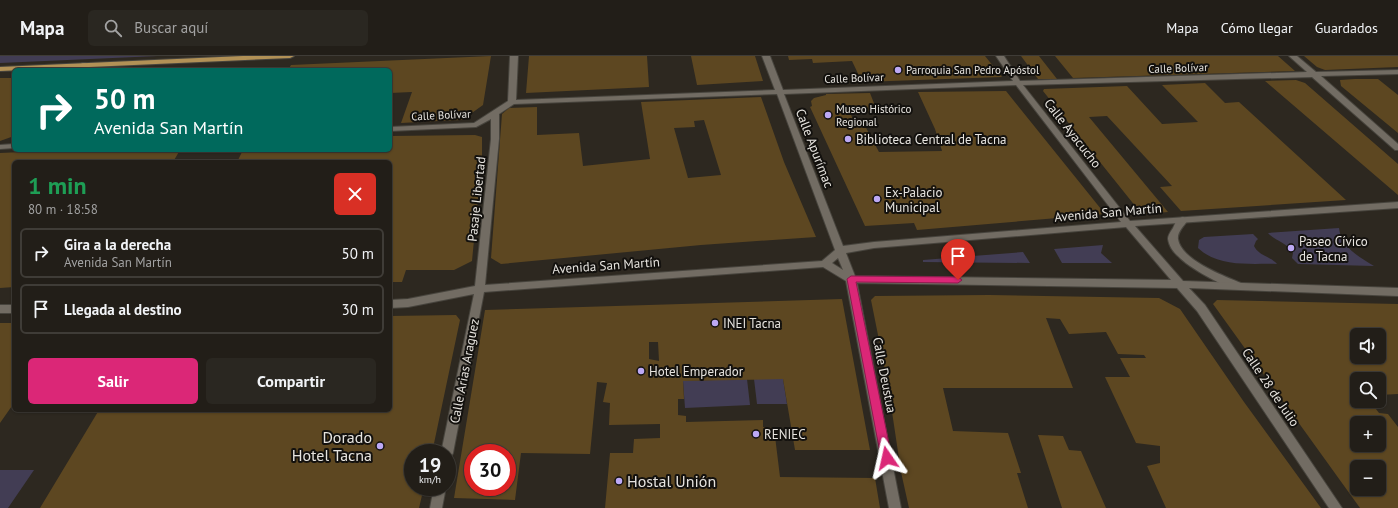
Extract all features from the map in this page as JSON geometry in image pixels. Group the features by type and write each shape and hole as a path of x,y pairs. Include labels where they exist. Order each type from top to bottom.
{"main road":[{"path":"83,68 290,56"},
{"path":"0,69 12,69"}],"street":[{"path":"512,102 514,56"},
{"name":"Calle Apurímac","path":"766,56 841,250"},
{"name":"Calle Ayacucho","path":"1000,56 1018,83 1128,224 1180,284"},
{"path":"1293,56 1398,148"},
{"name":"Calle Bolívar","path":"392,129 476,125 512,102 1018,83 1398,72"},
{"name":"Pasaje Libertad","path":"480,288 495,138 495,113"},
{"path":"0,147 12,146"},
{"name":"Avenida San Martín","path":"841,250 874,245 1128,224 1398,205"},
{"path":"1183,220 1176,229 1173,238 1175,246 1183,255 1208,273 1237,286"},
{"path":"841,250 825,264 851,279 1180,284 1398,292"},
{"name":"Calle Deustua","path":"841,250 851,279 895,508"},
{"name":"Avenida San Martín","path":"392,304 408,304 480,288 825,264"},
{"name":"Calle 28 de Julio","path":"1180,284 1201,308 1336,508"},
{"name":"Calle Arias Araguez","path":"449,444 480,288"},
{"path":"0,309 12,309"},
{"path":"436,508 438,496"}],"shaded area":[{"path":"0,56 158,56 0,63"},
{"path":"1339,228 1340,235 1347,246 1357,255 1374,266 1298,264 1292,258 1293,253 1291,250 1285,244 1268,233"},
{"path":"1253,234 1258,239 1254,246 1256,249 1277,264 1225,262 1206,254 1198,248 1199,240 1204,237"},
{"path":"1103,245 1101,253 1112,263 1062,263 1054,249"},
{"path":"1023,252 1030,263 923,262 923,260"},
{"path":"747,379 750,405 685,408 683,381"},
{"path":"754,379 783,379 787,404 757,404"},
{"path":"0,470 34,470 8,508 0,508"}],"building":[{"path":"491,56 483,105 462,120 401,123 412,92 392,93 392,68 289,68 291,65"},
{"path":"529,56 647,56 649,87 526,93"},
{"path":"691,56 755,56 763,81 697,85"},
{"path":"788,56 985,56 1002,77 862,82 852,61 813,63 812,59 789,60"},
{"path":"1021,56 1039,56 1057,79 1038,79"},
{"path":"1055,56 1278,56 1295,71 1073,78"},
{"path":"1304,56 1398,56 1398,67 1325,70 1317,67"},
{"path":"0,78 12,78 12,137 0,141"},
{"path":"1378,79 1398,95 1398,133 1341,86 1340,80"},
{"path":"1296,80 1305,83 1398,164 1398,195 1265,81"},
{"path":"1205,83 1225,103 1239,102 1346,200 1181,211 1160,187 1172,186 1107,116 1089,117 1168,212 1147,214 1140,212 1043,91 1044,89 1127,86 1162,124 1198,122 1162,85"},
{"path":"1006,91 1105,214 917,230 914,223 865,226 810,107 812,106 811,101 814,98 826,94 870,93 877,111 850,112 855,125 864,124 879,152 942,151 935,129 918,92"},
{"path":"761,97 784,162 816,237 701,245 501,264 491,258 502,114 509,108 537,107 537,135 579,133 583,166 650,159 641,102","holes":["704,120 721,175 688,178 674,128 695,127 694,121"]},
{"path":"475,135 482,137 482,157 472,261 454,270 406,270 402,282 392,282 392,160 238,160 242,152 392,152 392,136"},
{"path":"179,152 174,160 12,160 12,287 0,288 0,153"},
{"path":"989,295 1159,298 1180,309 1244,402 1321,508 1166,508 1147,466 1160,463 1160,446 1136,443 1105,377 1130,377 1120,358 1146,358 1144,355 1118,354 1106,332 1069,334 1060,319 1046,318 1073,388 943,388 953,431 1008,433 1021,473 1017,473 1028,508 909,508 901,472 888,385 871,300 875,296"},
{"path":"842,299 870,450 795,450 783,379 683,381 684,399 678,399 678,415 686,416 686,422 763,420 763,427 774,428 780,477 875,478 880,508 605,508 610,453 633,453 634,439 660,438 660,424 609,425 610,403 603,402 607,383 597,382 590,454 521,453 516,492 516,444 464,444 464,496 516,496 515,500 454,498 456,496 456,486 485,310","holes":["649,342 658,342 659,361 649,359"]},
{"path":"1217,300 1398,304 1398,394 1386,395 1386,372 1350,372 1350,408 1375,408 1379,413 1388,414 1398,427 1398,508 1360,508 1351,496 1386,496 1386,460 1350,460 1350,494 1213,304"},
{"path":"456,315 460,320 434,444 404,444 404,496 422,496 419,508 40,508 98,412 392,412 392,316"},
{"path":"0,323 12,323 12,406 0,423"},
{"path":"1038,435 1063,436 1069,450 1081,451 1106,508 1062,508"}],"place":[{"name":"Parroquia San Pedro Apóstol","path":"898,70"},
{"name":"Museo Histórico Regional","path":"828,115"},
{"name":"Biblioteca Central de Tacna","path":"848,139"},
{"name":"Ex-Palacio Municipal","path":"877,199"},
{"name":"Paseo Cívico de Tacna","path":"1291,248"},
{"name":"INEI Tacna","path":"715,323"},
{"name":"Hotel Emperador","path":"641,371"},
{"name":"RENIEC","path":"756,434"},
{"name":"Dorado Hotel Tacna","path":"380,446"},
{"name":"Hostal Unión","path":"619,481"}],"route":[{"path":"887,458 851,279 958,280"}]}
